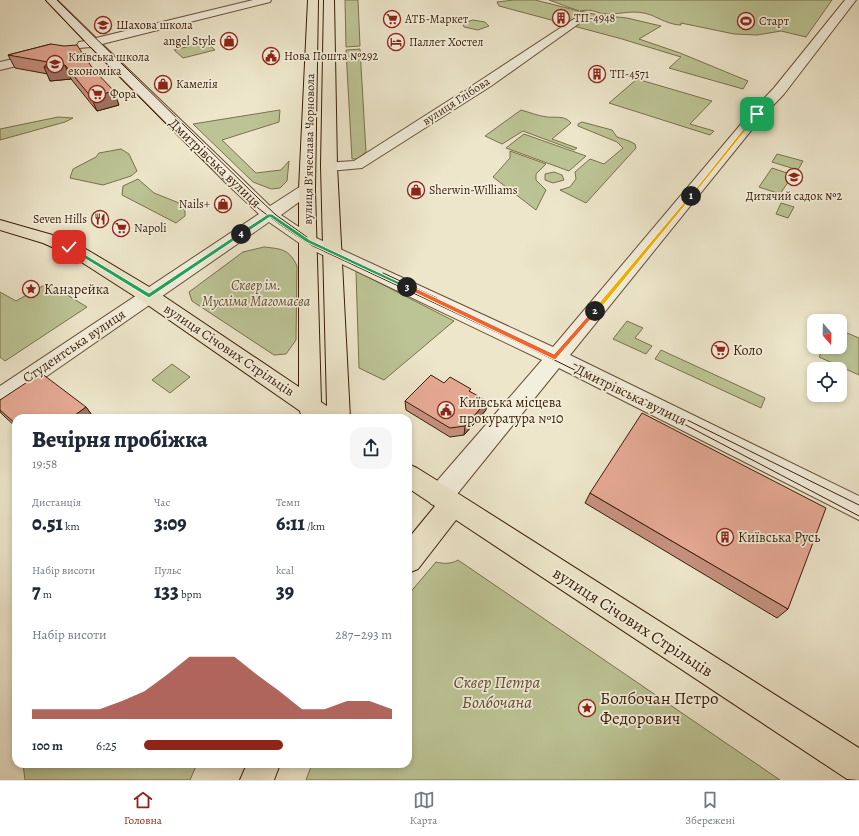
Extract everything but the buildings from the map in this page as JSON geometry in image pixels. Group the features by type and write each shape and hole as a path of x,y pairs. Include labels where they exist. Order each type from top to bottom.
{"main road":[{"name":"вулиця Вʼячеслава Чорновола","path":"314,0 307,189 308,241 317,414"},
{"name":"вулиця Вʼячеслава Чорновола","path":"329,0 328,166 339,414"},
{"name":"вулиця Січових Стрільців","path":"0,225 69,247 149,296 317,414"},
{"name":"вулиця Січових Стрільців","path":"412,478 859,767"},
{"path":"412,554 446,500"},
{"path":"257,780 262,768"}],"street":[{"name":"Дмитрівська вулиця","path":"51,0 233,181 270,215 308,241 555,357 859,509"},
{"path":"72,48 266,0"},
{"path":"446,500 555,357 622,280 757,114 779,91 851,0"},
{"name":"вулиця Глібова","path":"328,166 357,165 486,83 577,20"},
{"path":"0,66 51,53"},
{"path":"149,296 307,189"},
{"name":"Студентська вулиця","path":"0,397 149,296"}],"green space":[{"path":"345,0 358,0 360,46 346,47"},
{"name":"Старт","path":"535,0 579,11 549,0 832,0 806,37 781,31 757,35 734,34 681,23 681,25 673,24 639,12 607,14 589,10 580,11 598,15 627,18 661,26 639,39 680,53 748,81 743,89 669,68 681,57 622,39 499,6 497,2"},
{"path":"473,20 485,22 489,26 478,30 464,27 463,25 466,22"},
{"path":"206,42 215,50 183,58 174,50"},
{"path":"360,49 366,152 357,159 352,159 346,50"},
{"path":"637,79 712,101 690,124 714,131 710,135 609,103"},
{"path":"280,110 279,122 222,140 256,173 281,170 289,161 287,181 280,188 271,189 253,182 193,124"},
{"path":"521,110 540,116 560,117 569,120 571,123 552,139 577,148 574,150 523,131 502,144 485,136"},
{"path":"58,117 73,118 65,122 0,140 0,129"},
{"path":"582,122 612,130 617,137 635,144 636,148 586,203 560,190 570,187 576,179 575,172 590,159 604,164 623,148 617,142 578,126 578,124"},
{"path":"524,134 586,156 569,171 506,148"},
{"path":"121,149 129,154 137,171 131,176 103,185 70,178 73,169 96,157 99,153"},
{"path":"510,151 546,164 536,174 536,180 546,190 536,210 493,177 510,158"},
{"path":"777,154 803,161 798,170 772,162"},
{"path":"772,168 793,175 780,194 759,187"},
{"path":"554,172 562,175 564,180 553,183 545,180 545,174"},
{"path":"138,179 154,193 179,203 185,211 185,216 176,223 122,195 123,186"},
{"path":"781,203 794,207 788,218 776,214"},
{"name":"Сквер ім. Мусліма Магомаєва","path":"264,247 280,249 288,253 297,266 296,340 286,354 274,355 192,301 189,292 243,252"},
{"path":"356,271 454,321 384,380 359,368"},
{"path":"48,283 87,307 5,361 0,357 0,292 16,301"},
{"path":"627,321 643,328 635,338 652,346 646,354 613,339"},
{"path":"847,333 859,338 859,375 847,370 847,362 830,362 819,357 820,354 847,354"},
{"path":"661,350 765,398 761,408 655,359"},
{"path":"172,364 190,377 170,393 152,380"},
{"name":"Сквер Петра Болбочана","path":"458,560 780,780 306,780 310,768 412,768 412,590 436,562 453,562"},
{"path":"24,768 195,768 190,780 25,780"}],"tram line":[{"path":"45,0 173,132 211,168 270,217 313,246 522,344 682,423 859,516"},
{"path":"57,0 259,199 276,215 307,237"},
{"path":"383,273 437,298"},
{"path":"574,364 859,505"}],"place":[{"name":"ТП-4948","path":"561,18"},
{"name":"АТБ-Маркет","path":"392,19"},
{"name":"Старт","path":"746,21"},
{"name":"Шахова школа","path":"103,25"},
{"name":"angel Style","path":"229,41"},
{"name":"Паллет Хостел","path":"396,42"},
{"name":"Нова Пошта №292","path":"271,56"},
{"name":"Київська школа економіка","path":"55,64"},
{"name":"ТП-4571","path":"597,74"},
{"name":"Камелія","path":"163,84"},
{"name":"Фора","path":"97,94"},
{"name":"Дитячий садок №2","path":"794,177"},
{"name":"Sherwin-Williams","path":"416,190"},
{"name":"Nails+","path":"223,204"},
{"name":"Seven Hills","path":"100,219"},
{"name":"Napoli","path":"121,228"},
{"name":"Канарейка","path":"31,289"},
{"name":"Коло","path":"720,350"},
{"name":"Київська місцева прокуратура №10","path":"446,410"},
{"name":"Київська Русь","path":"725,537"},
{"name":"Болбочан Петро Федорович","path":"587,708"}],"route":[{"path":"69,247 149,296 270,215 308,241 555,357 568,344 568,342 622,280 757,114"}]}
